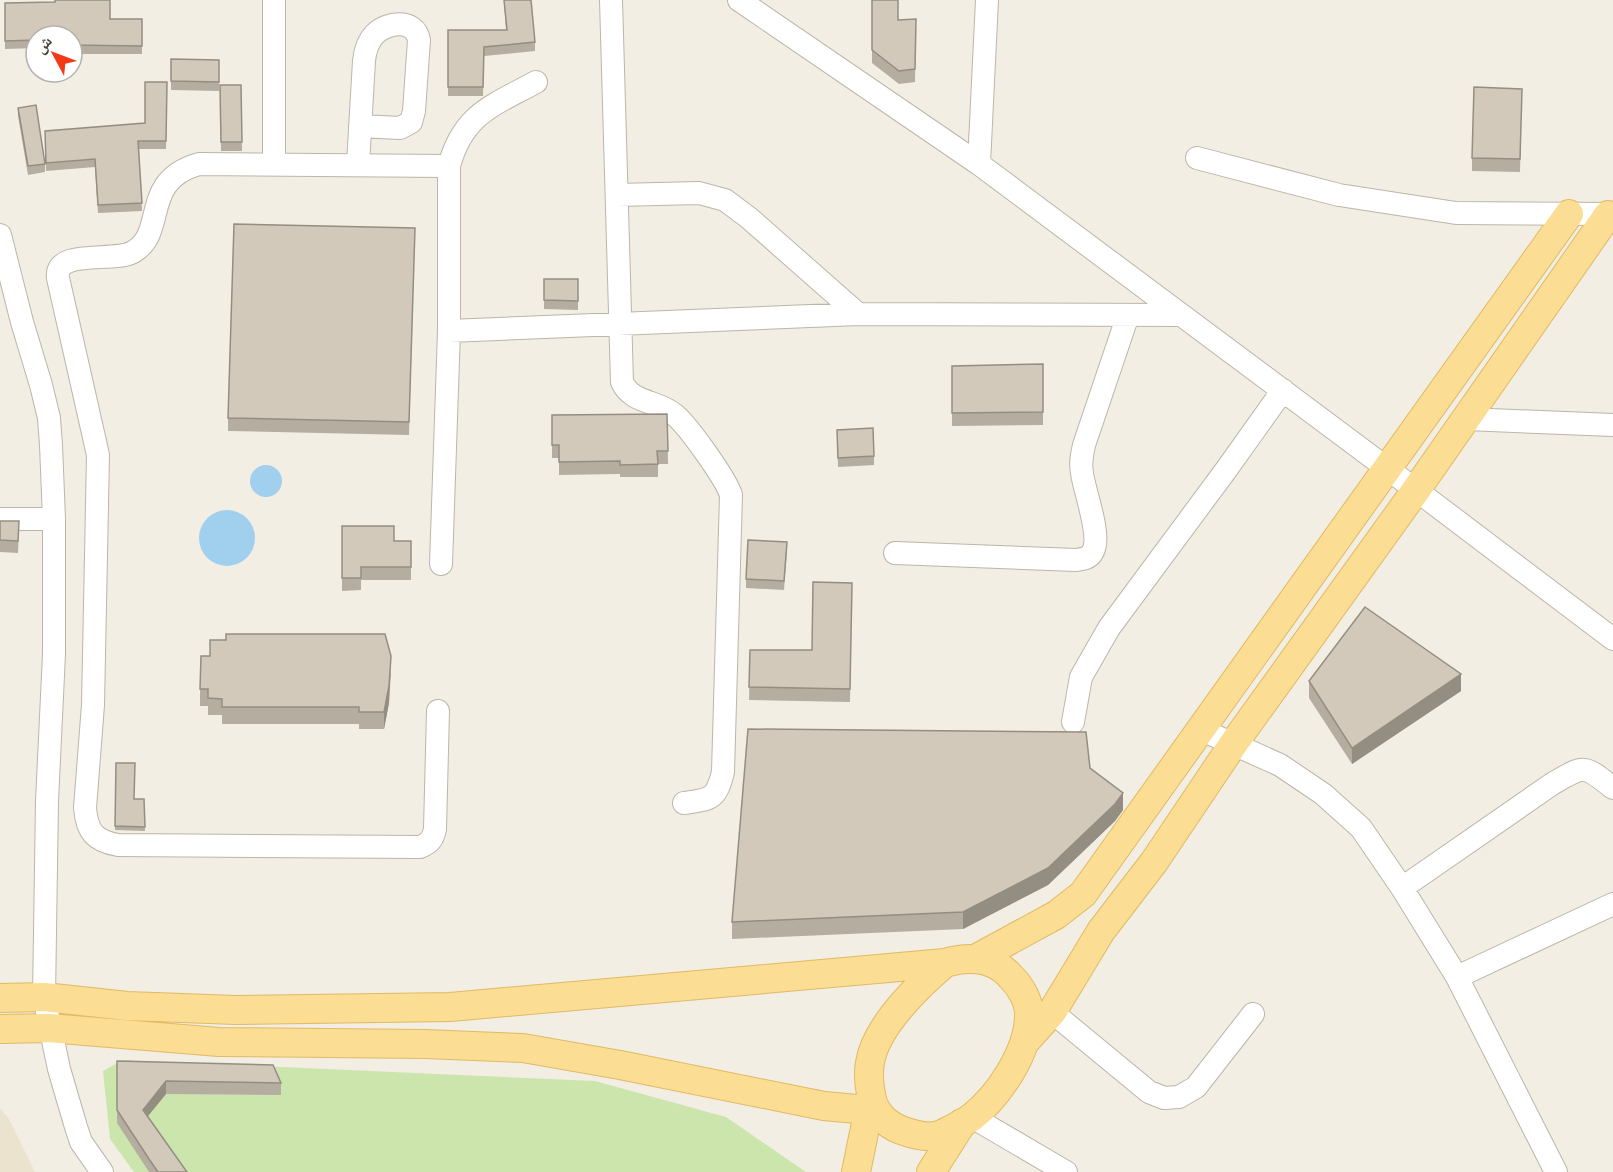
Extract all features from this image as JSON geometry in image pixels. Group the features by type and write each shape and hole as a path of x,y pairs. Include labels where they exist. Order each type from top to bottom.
{"main road":[{"path":"977,958 1046,921 1083,894 1569,214"},
{"path":"1024,1044 1052,1012 1101,931 1154,861 1234,743 1611,215"},
{"path":"0,998 44,997 127,1006 236,1010 450,1007 945,963 960,958 977,958 1004,968 1022,989 1030,1016 1024,1044 1011,1071 994,1096 967,1120 940,1135 916,1136 893,1128 874,1109 869,1081 870,1060 880,1037 898,1009 920,984 945,963"},
{"path":"0,1029 49,1028 219,1042 425,1044 523,1048 824,1106 874,1109"},
{"path":"856,1172 866,1123 874,1109"},
{"path":"931,1172 967,1120"}],"street":[{"path":"274,0 274,164"},
{"path":"739,0 979,165 1283,390 1613,639"},
{"path":"979,165 987,0"},
{"path":"617,4 617,195 622,382 625,390 633,397 656,404 674,414 724,479 731,495 723,772 719,790 715,795 709,799 684,803"},
{"path":"358,164 360,126 364,61 368,43 382,29 400,24 411,26 419,40 414,111 411,122 400,128 360,126"},
{"path":"441,564 449,331 449,166 454,146 465,128 479,114 536,82"},
{"path":"1197,158 1339,195 1395,205 1456,213 1611,215"},
{"path":"438,711 435,829 428,844 420,847 118,845 105,843 93,835 86,822 85,808 93,705 98,455 57,272 60,266 70,260 123,256 139,248 148,232 164,186 173,175 199,164 449,166"},
{"path":"617,195 699,193 726,200 858,314"},
{"path":"0,235 11,322 41,386 49,418 54,519 54,654 47,801 44,997 59,1069 81,1142 102,1172"},
{"path":"449,331 858,314 1180,315"},
{"path":"895,553 1076,560 1085,559 1092,553 1096,536 1081,461 1084,445 1128,315"},
{"path":"1073,722 1081,677 1109,628 1283,390"},
{"path":"1466,420 1613,425"},
{"path":"0,519 54,519"},
{"path":"1202,730 1280,765 1323,794 1361,828 1402,888 1457,977 1556,1172"},
{"path":"1402,888 1552,784 1576,770 1584,768 1593,772 1613,789"},
{"path":"1457,977 1613,904"},
{"path":"1052,1012 1149,1092 1164,1098 1179,1097 1196,1087 1253,1014"},
{"path":"967,1120 1043,1166 1065,1172"}],"shaded area":[{"path":"0,1108 9,1119 35,1172 0,1172"}],"green space":[{"path":"123,1060 595,1081 726,1117 806,1172 134,1172 110,1139 103,1071"}],"water":[{"path":"266,465 277,470 282,481 277,492 266,497 255,492 250,481 255,470"},
{"path":"222,510 232,510 247,518 253,527 255,538 253,549 247,558 232,566 222,566 211,561 204,554 199,543 199,533 204,522 211,515"}],"building":[{"path":"55,0 110,0 110,19 142,19 142,46 84,45 84,24 24,24 24,40 5,41 5,3 55,2"},
{"path":"504,0 531,0 535,42 484,47 483,87 448,87 448,30 507,30"},
{"path":"872,0 898,0 898,20 916,19 915,69 899,71 872,50"},
{"path":"171,59 219,60 219,82 171,81"},
{"path":"145,82 167,82 166,141 138,141 142,203 98,205 95,159 46,163 45,131 145,123"},
{"path":"220,85 241,85 242,142 221,142"},
{"path":"1474,87 1522,89 1520,159 1472,158"},
{"path":"36,105 45,164 28,166 18,108"},
{"path":"234,224 415,228 409,422 228,418"},
{"path":"544,279 578,279 578,301 544,300"},
{"path":"1043,364 1043,412 952,413 952,366"},
{"path":"667,414 668,451 657,451 658,464 620,465 620,461 559,462 559,445 552,445 552,415"},
{"path":"873,428 874,456 838,458 837,430"},
{"path":"0,521 19,521 18,541 0,540"},
{"path":"342,526 394,526 394,541 411,541 411,567 361,567 361,578 342,578"},
{"path":"748,540 787,542 784,581 746,579"},
{"path":"813,582 852,583 850,689 749,687 750,650 812,650"},
{"path":"1365,607 1461,674 1352,748 1309,681"},
{"path":"226,634 385,634 391,656 384,712 359,712 359,707 222,707 222,699 208,698 208,689 200,689 201,656 210,656 210,640 226,640"},
{"path":"748,729 1086,732 1090,768 1123,793 1115,804 1048,868 963,912 732,922"},
{"path":"116,763 135,763 134,799 144,799 145,827 115,826"},
{"path":"117,1061 273,1065 281,1083 166,1081 143,1110 187,1172 158,1172 117,1110"}]}
